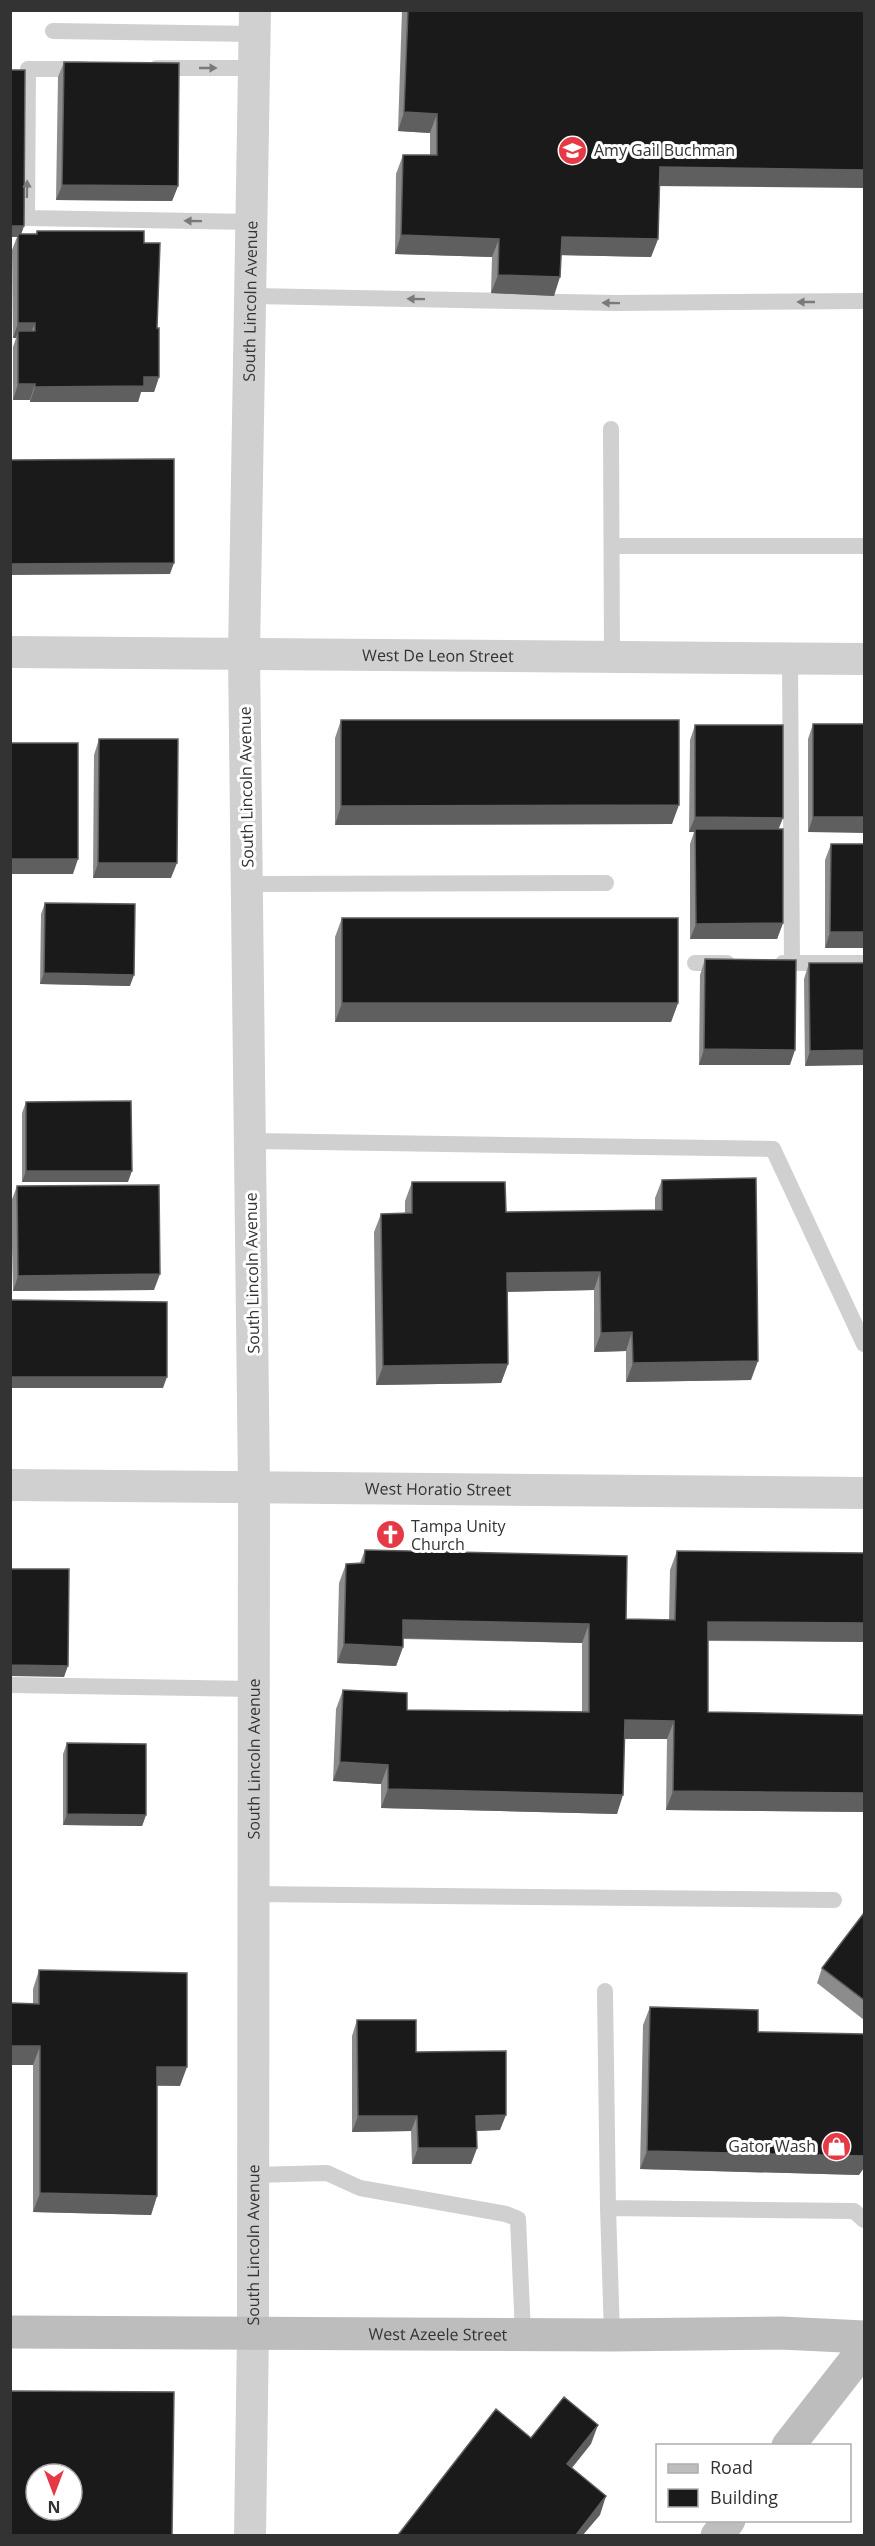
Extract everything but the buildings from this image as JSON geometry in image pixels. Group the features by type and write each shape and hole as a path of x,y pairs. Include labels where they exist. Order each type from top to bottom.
{"main road":[{"name":"West Azeele Street","path":"10,2332 612,2336 781,2333 864,2337"},
{"path":"790,2444 864,2349"},
{"path":"717,2535 727,2522"}],"street":[{"name":"South Lincoln Avenue","path":"250,2535 253,2332 254,1486 244,654 255,22"},
{"name":"West De Leon Street","path":"10,652 864,659"},
{"name":"West Horatio Street","path":"10,1485 864,1493"}],"lane":[{"path":"53,31 255,22"},
{"path":"135,68 254,68"},
{"path":"100,69 28,69 27,218 252,222"},
{"path":"250,296 616,303 864,301"},
{"path":"610,429 612,657"},
{"path":"612,546 864,546"},
{"path":"790,658 792,963"},
{"path":"247,884 606,884"},
{"path":"695,963 749,963"},
{"path":"770,963 864,963"},
{"path":"250,1141 773,1149 864,1344"},
{"path":"10,1684 254,1689"},
{"path":"254,1894 834,1900"},
{"path":"605,1991 612,2336"},
{"path":"253,2175 327,2173 360,2188 506,2214 518,2219 523,2334"},
{"path":"608,2208 854,2211 864,2220"}],"place":[{"name":"Amy Gail Buchman","path":"573,150"},
{"name":"Tampa Unity Church","path":"390,1535"},
{"name":"Gator Wash","path":"837,2146"}]}
